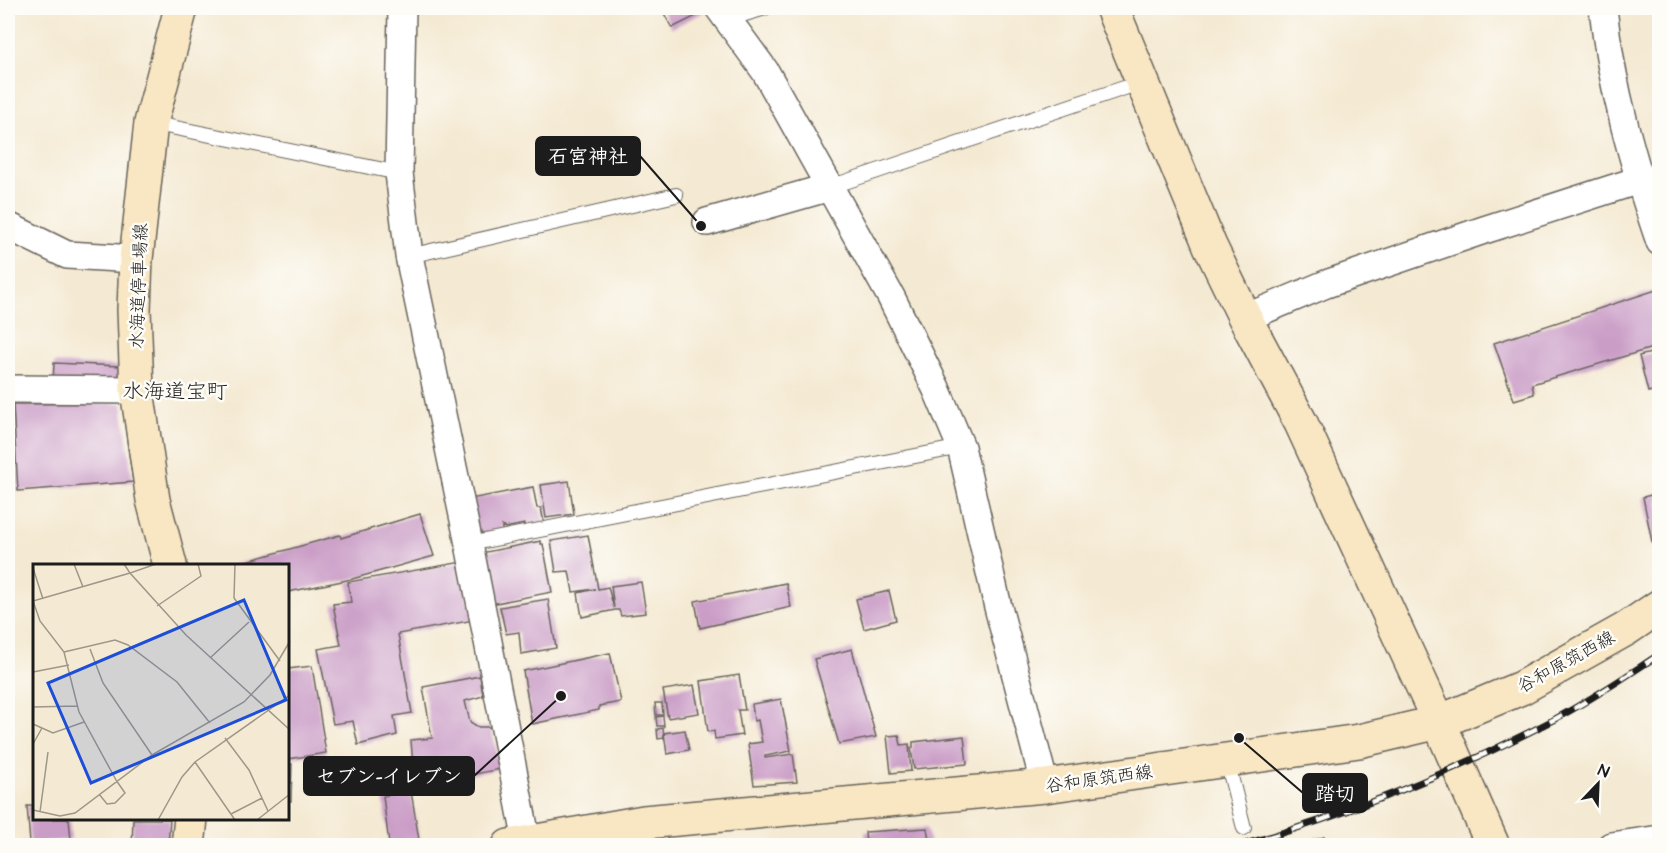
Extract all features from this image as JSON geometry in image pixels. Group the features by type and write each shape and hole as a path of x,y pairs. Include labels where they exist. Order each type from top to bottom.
{"main road":[{"name":"水海道停車場線","path":"170,564 153,500 137,390 134,310 136,259 151,123 181,8"},
{"path":"1112,8 1210,246 1301,423 1440,722 1493,846"},
{"name":"谷和原筑西線","path":"518,844 644,822 1045,786 1359,741 1440,722 1521,688 1626,629 1659,606"},
{"path":"188,846 191,820"}],"street":[{"path":"402,8 399,173 410,256 470,544 518,844"},
{"path":"1604,8 1607,47 1639,180 1659,242"},
{"path":"723,13 765,71 901,316 936,388 961,447 998,607 1045,786"},
{"path":"1245,318 1326,284 1639,180"},
{"path":"707,222 830,187"},
{"path":"8,226 67,255 136,259"},
{"path":"8,389 137,390"},
{"path":"1611,846 1659,839"}],"lane":[{"path":"723,13 765,8"},
{"path":"830,187 1142,82"},
{"path":"151,123 399,173"},
{"path":"410,256 676,195"},
{"path":"470,544 961,447"},
{"path":"1227,761 1244,828"}],"building":[{"path":"661,8 706,8 708,10 672,28"},
{"path":"1659,289 1659,346 1532,384 1534,394 1514,400 1494,343"},
{"path":"1659,351 1659,389 1648,392 1639,356"},
{"path":"54,363 120,366 120,385 53,382"},
{"path":"122,403 133,482 18,491 13,404"},
{"path":"569,481 574,514 546,518 541,485"},
{"path":"533,487 537,508 541,508 544,523 525,527 524,524 505,528 502,526 502,531 476,537 470,499"},
{"path":"1659,493 1659,541 1652,542 1643,497"},
{"path":"420,514 434,556 352,579 290,592 290,564 237,564 340,535 341,538"},
{"path":"588,535 598,589 608,587 614,608 611,586 641,582 646,613 621,616 619,610 615,610 582,617 578,593 595,589 573,592 569,571 556,572 551,541"},
{"path":"541,541 552,592 491,604 481,553"},
{"path":"462,562 474,620 398,634 412,713 394,716 397,735 358,745 353,721 333,724 318,649 341,645 333,604 351,602 348,582"},
{"path":"786,583 791,607 700,628 695,601"},
{"path":"889,591 896,620 864,629 856,599"},
{"path":"548,599 556,648 521,654 519,632 506,634 500,607"},
{"path":"852,649 876,737 839,744 814,659"},
{"path":"610,653 621,702 599,706 599,710 532,724 523,671"},
{"path":"312,666 326,753 290,759 290,669"},
{"path":"739,675 745,710 738,710 742,735 715,739 714,731 708,732 701,681"},
{"path":"480,676 483,696 465,701 470,722 478,727 491,727 501,769 427,783 424,778 414,779 411,740 432,738 423,687"},
{"path":"694,685 699,713 668,718 663,690"},
{"path":"781,699 791,751 765,756 765,758 793,754 797,782 754,785 748,744 762,742 758,720 754,721 752,704"},
{"path":"655,703 662,703 663,715 656,715"},
{"path":"663,716 664,726 657,726 656,717"},
{"path":"663,728 664,738 658,739 657,729"},
{"path":"685,730 689,750 667,754 664,733"},
{"path":"899,735 901,745 909,744 911,771 891,773 887,736"},
{"path":"964,736 967,764 914,769 911,748 913,748 913,742"},
{"path":"290,764 292,764 291,801"},
{"path":"411,791 419,840 389,844 383,796"},
{"path":"27,806 33,806 33,820 69,820 71,840 30,843"},
{"path":"133,820 170,820 168,846 132,846"},
{"path":"927,828 930,846 866,846 865,832"},
{"path":"1324,837 1326,846 1297,846 1297,845"}],"railway":[{"path":"1238,846 1320,821 1400,791 1478,757 1568,712 1660,654"}],"place":[{"name":"石宮神社","path":"701,226"},
{"name":"セブン-イレブン","path":"561,696"},
{"name":"踏切","path":"1239,738"}],"district":[{"name":"水海道宝町","path":"175,391"}]}
